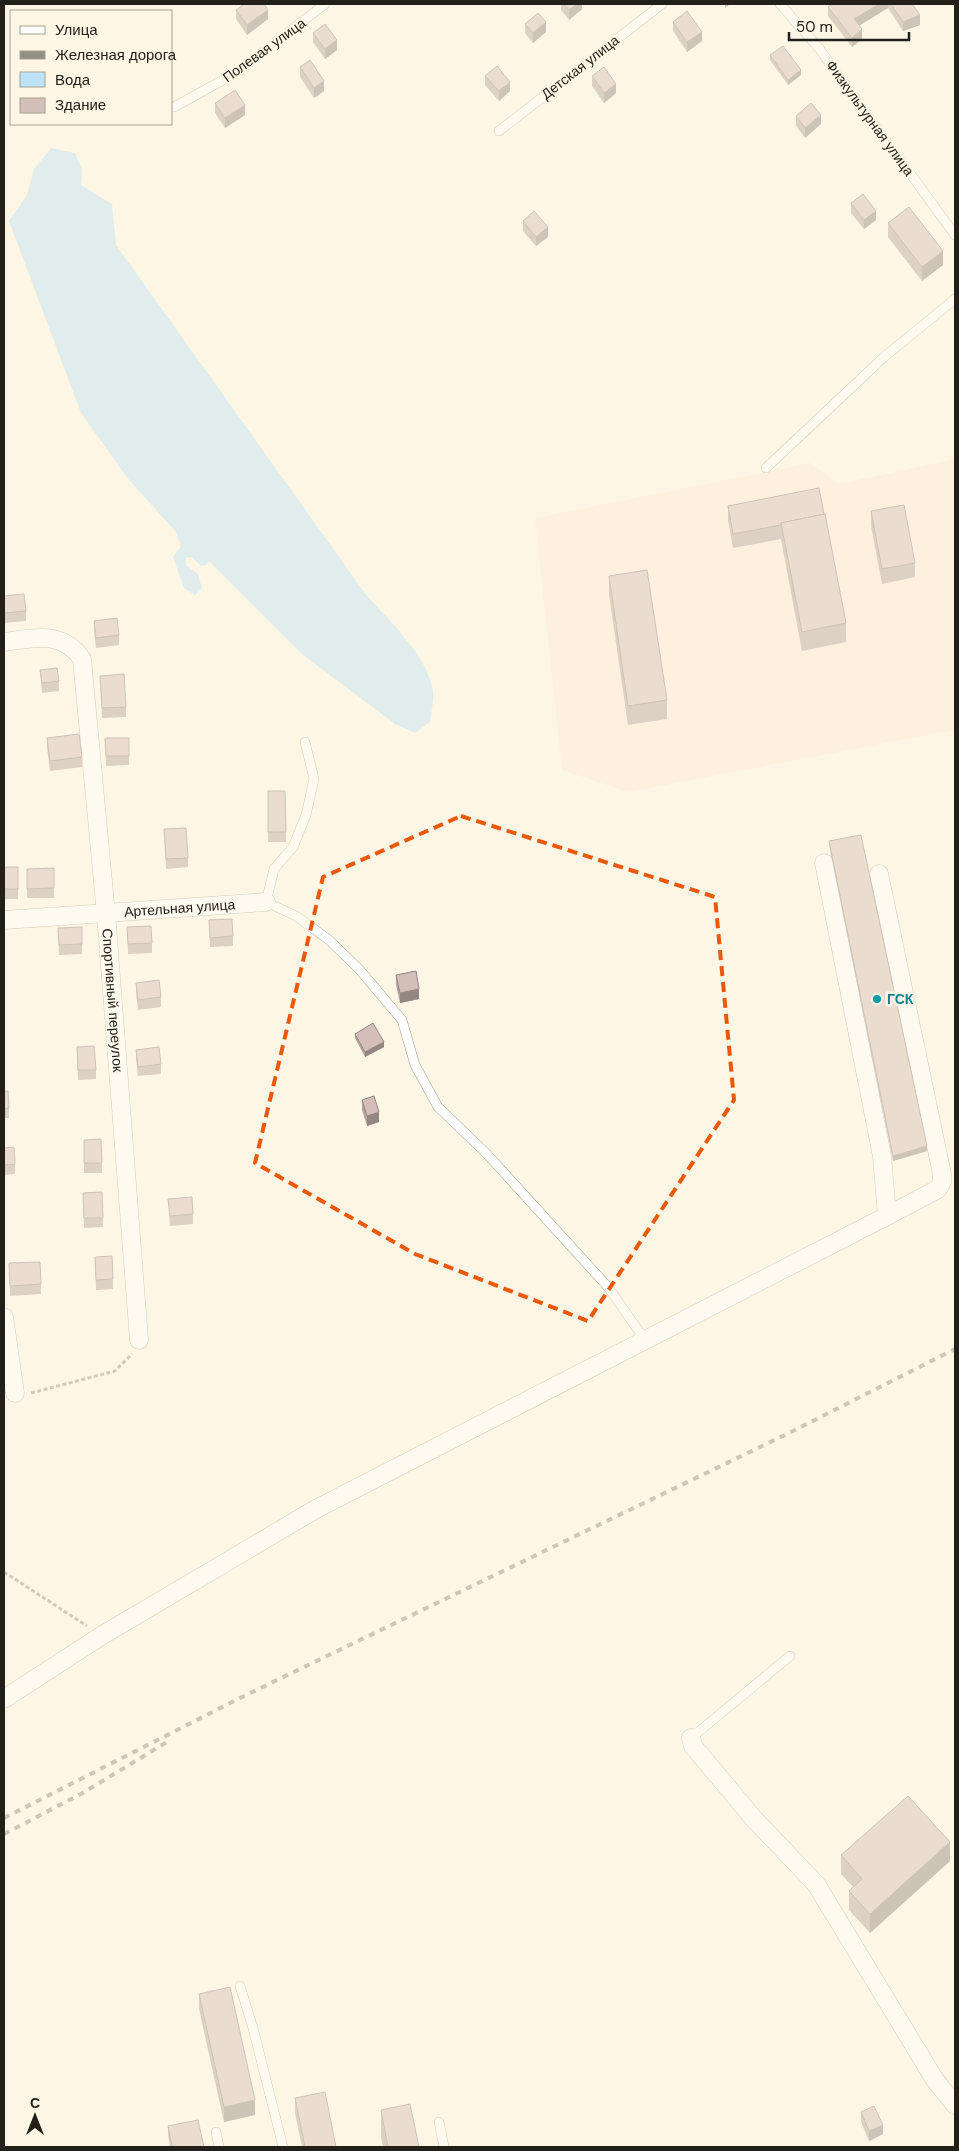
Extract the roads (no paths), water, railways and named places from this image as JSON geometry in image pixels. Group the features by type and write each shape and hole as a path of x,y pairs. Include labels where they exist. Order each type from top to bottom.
{"street":[{"name":"Спортивный переулок","path":"4,642 44,637 74,647 82,659 106,914 139,1340"},
{"path":"824,863 882,1156 887,1216"},
{"path":"4,1699 101,1636 316,1509 938,1189 942,1182 942,1174 879,874"},
{"name":"Артельная улица","path":"4,920 266,902"},
{"path":"4,1317 15,1393"},
{"path":"691,1738 693,1746 754,1819 816,1884 930,2072 955,2105"}],"lane":[{"name":"Полевая улица","path":"174,107 234,74 325,4"},
{"name":"Детская улица","path":"499,131 662,4"},
{"name":"Физкультурная улица","path":"780,4 818,47 955,235"},
{"path":"766,468 884,357 955,299"},
{"path":"305,742 314,780 306,815 293,846 274,869 266,902 296,916 329,940 359,969 402,1020 415,1065 438,1107 486,1153 608,1287 645,1340"},
{"path":"691,1738 790,1656"},
{"path":"240,1986 260,2055 283,2147"},
{"path":"439,2122 444,2147"},
{"path":"216,2132 219,2147"}],"water":[{"path":"51,148 75,153 82,169 81,185 112,204 116,245 367,596 407,640 424,665 430,678 433,703 430,722 415,733 395,724 303,655 209,561 206,565 201,566 192,557 186,558 186,565 198,574 202,589 195,595 184,588 173,557 181,546 176,532 129,480 81,413 9,221 27,195 34,169"}],"railway":[{"path":"4,1818 244,1696 785,1435 955,1349"},
{"path":"4,1834 81,1794 167,1742"}],"place":[{"name":"ГСК","path":"877,999"}]}
